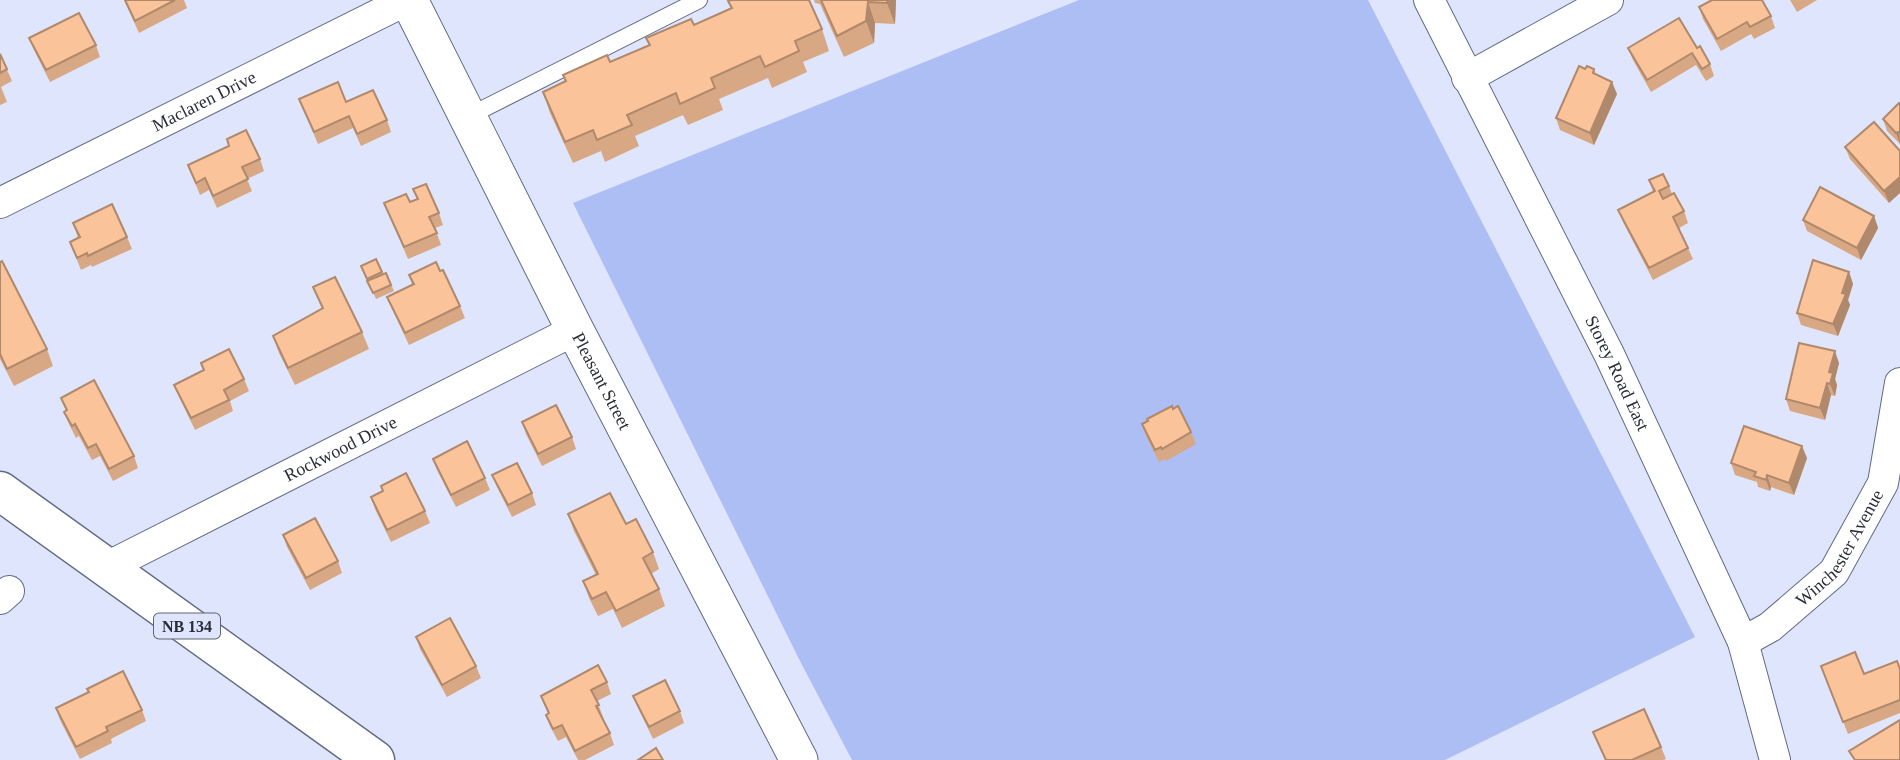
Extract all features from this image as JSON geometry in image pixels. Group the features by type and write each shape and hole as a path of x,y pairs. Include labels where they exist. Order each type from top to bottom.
{"main road":[{"name":"NB 134","path":"0,491 374,760"}],"street":[{"name":"Pleasant Street","path":"408,0 575,330 799,760"},
{"name":"Maclaren Drive","path":"0,203 408,0"},
{"name":"Storey Road East","path":"1429,0 1609,354 1743,642 1775,760"},
{"path":"1467,78 1608,0"},
{"name":"Rockwood Drive","path":"105,568 575,330"},
{"name":"Winchester Avenue","path":"1743,642 1770,627 1833,572 1883,483 1900,383"}],"lane":[{"path":"467,117 699,0"}],"shaded area":[{"path":"1079,0 1368,0 1695,637 1445,760 852,760 800,661 573,203"}],"building":[{"path":"125,0 175,0 135,21"},
{"path":"809,0 822,29 795,41 799,51 765,67 760,56 711,78 715,88 680,104 676,93 627,115 632,125 597,140 593,130 565,142 543,92 566,81 563,75 607,55 610,62 650,45 646,38 691,19 694,25 732,8 728,1"},
{"path":"821,0 887,0 887,3 868,2 866,21 837,36"},
{"path":"1712,0 1762,0 1771,16 1750,27 1747,22 1717,39 1699,7"},
{"path":"79,13 96,45 46,70 29,38"},
{"path":"1679,18 1710,64 1702,69 1692,53 1647,80 1628,48"},
{"path":"0,54 7,69 0,73"},
{"path":"1579,66 1594,69 1593,73 1612,82 1590,133 1556,118"},
{"path":"338,82 346,102 373,90 387,120 357,134 349,116 314,132 299,99"},
{"path":"1900,104 1900,134 1883,119"},
{"path":"1874,122 1900,151 1900,177 1884,191 1845,147"},
{"path":"246,130 260,159 242,167 248,179 213,196 205,178 196,183 188,165 229,146 227,139"},
{"path":"1663,174 1669,186 1659,191 1663,199 1674,193 1684,211 1673,217 1688,248 1649,268 1618,210 1655,191 1649,180"},
{"path":"426,184 439,213 429,217 437,233 404,247 384,203 406,194 410,202 418,199 413,189"},
{"path":"1820,187 1874,216 1857,248 1803,220"},
{"path":"112,204 127,237 88,256 87,253 77,258 70,242 80,237 73,223"},
{"path":"376,259 382,272 367,279 361,266"},
{"path":"1813,260 1849,272 1842,293 1846,294 1833,324 1797,313"},
{"path":"2,261 47,349 7,369 0,354"},
{"path":"436,262 440,271 443,270 460,306 405,333 387,297 414,284 409,275"},
{"path":"386,273 391,285 373,293 367,281"},
{"path":"335,277 362,332 288,368 273,336 323,308 313,287"},
{"path":"1799,343 1835,351 1829,372 1833,373 1830,384 1827,383 1820,408 1786,399"},
{"path":"229,349 244,379 224,390 229,400 191,418 174,385 204,370 201,363"},
{"path":"94,380 134,456 109,469 96,444 88,448 75,424 72,426 64,412 67,410 61,398"},
{"path":"556,405 572,437 538,454 522,422"},
{"path":"1172,406 1173,409 1178,406 1191,432 1162,449 1161,447 1155,450 1142,424"},
{"path":"1744,426 1802,446 1789,483 1767,475 1766,480 1754,476 1756,472 1731,463"},
{"path":"467,441 485,478 451,495 433,459"},
{"path":"517,463 532,493 508,505 492,475"},
{"path":"406,473 425,511 387,530 371,497 383,491 381,486"},
{"path":"610,493 626,524 636,519 653,552 643,558 659,589 616,611 606,592 592,599 583,581 598,574 568,514"},
{"path":"315,518 338,561 306,578 283,535"},
{"path":"450,618 476,666 442,685 416,637"},
{"path":"1855,652 1864,674 1897,661 1900,669 1900,700 1843,722 1821,666"},
{"path":"598,665 607,682 591,690 610,733 575,751 562,725 553,729 541,696"},
{"path":"123,671 142,710 106,727 108,731 76,747 56,708"},
{"path":"665,680 680,711 649,727 633,696"},
{"path":"1644,709 1661,747 1632,760 1606,760 1593,732"},
{"path":"1900,720 1900,760 1855,760 1849,751"},
{"path":"656,748 663,760 638,760"}]}
